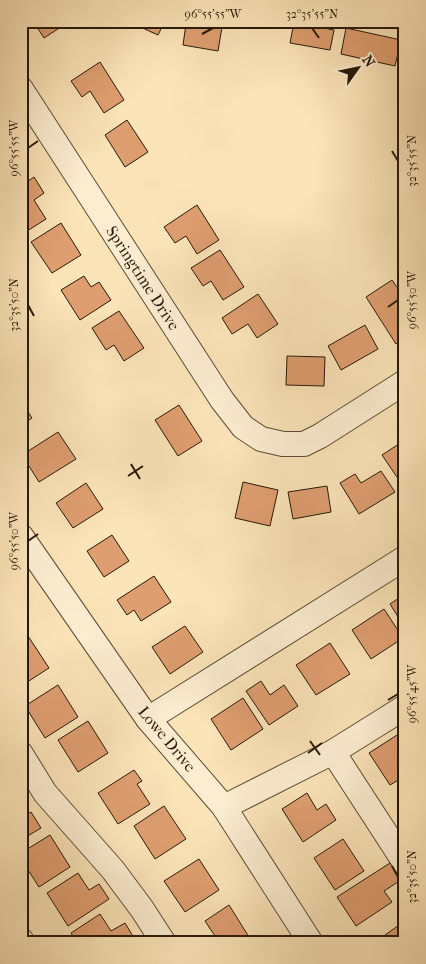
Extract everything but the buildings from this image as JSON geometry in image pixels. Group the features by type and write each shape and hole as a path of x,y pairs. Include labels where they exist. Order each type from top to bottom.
{"street":[{"name":"Springtime Drive","path":"21,89 222,400 244,427 260,439 284,444 304,444 320,436 405,382"},
{"name":"Lowe Drive","path":"21,536 148,719 224,806 311,943"},
{"path":"148,719 405,558"},
{"path":"224,806 333,752 405,707"},
{"path":"333,752 405,863"},
{"path":"21,754 45,793 113,870 164,943"}]}
